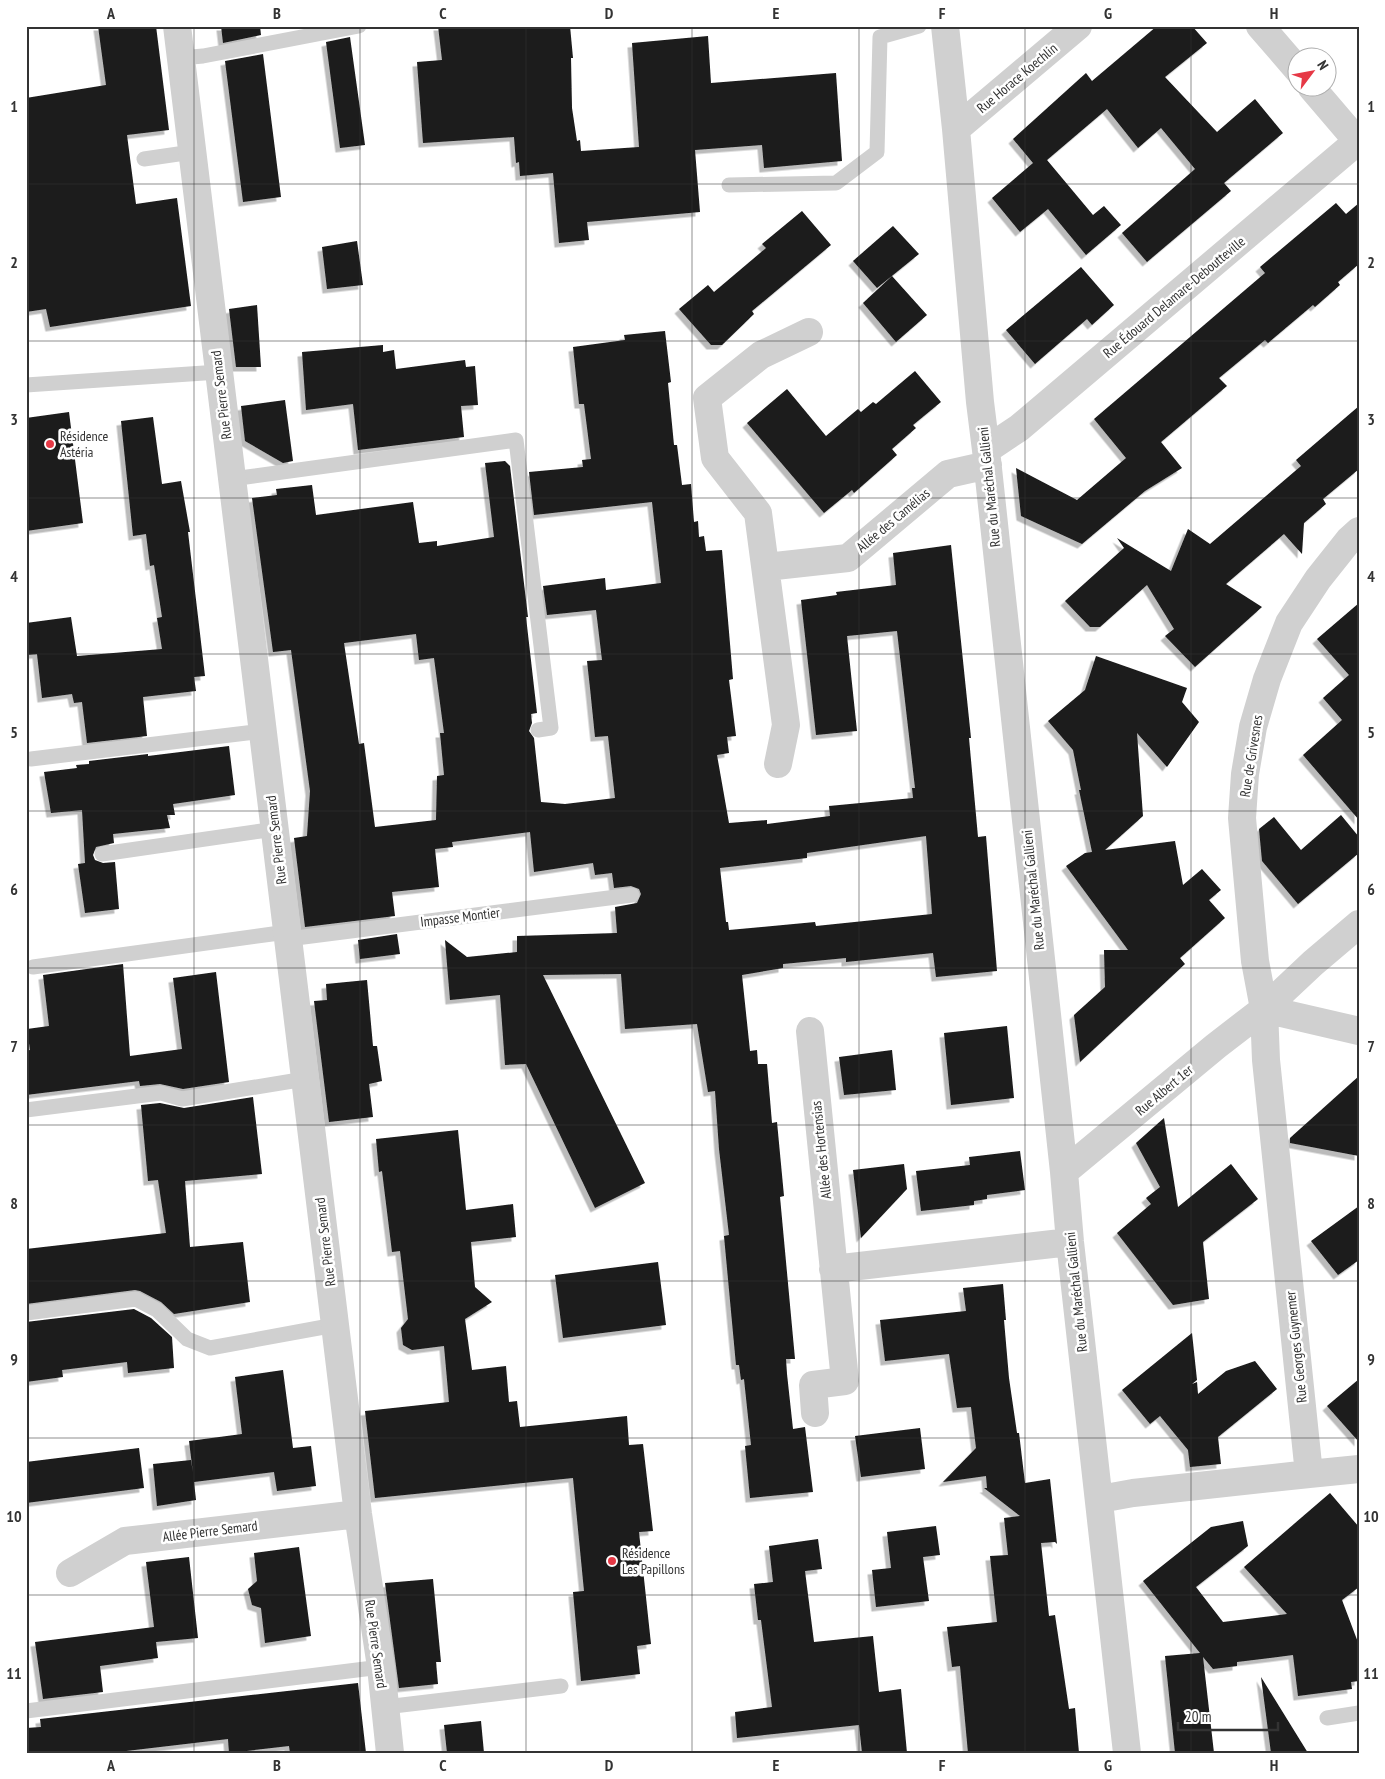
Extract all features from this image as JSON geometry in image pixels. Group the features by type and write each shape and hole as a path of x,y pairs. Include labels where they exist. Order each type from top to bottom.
{"street":[{"name":"Rue Pierre Semard","path":"177,26 358,1514 380,1667 390,1753"},
{"name":"Rue du Maréchal Gallieni","path":"945,26 980,402 1070,1242 1100,1499 1109,1602 1127,1753"},
{"name":"Rue Horace Koechlin","path":"956,129 1078,26"},
{"path":"1260,26 1288,58"},
{"path":"1321,98 1358,141"},
{"name":"Rue Édouard Delamare-Deboutteville","path":"987,457 1358,141"},
{"path":"778,764 786,725 758,514 715,458 707,398 761,355 809,332"},
{"name":"Allée des Camélias","path":"766,568 848,558 948,474 987,457"},
{"name":"Rue de Grivesnes","path":"1264,1010 1255,960 1242,818 1245,774 1253,727 1267,679 1289,623 1318,580 1349,540 1359,531"},
{"name":"Rue Albert 1er","path":"1064,1172 1216,1046 1264,1010 1313,963 1359,924"},
{"path":"1264,1010 1359,1031"},
{"name":"Rue Georges Guynemer","path":"1264,1010 1266,1060 1309,1474"},
{"name":"Allée des Hortensias","path":"810,1030 845,1381 813,1385 815,1413"},
{"path":"833,1269 1070,1242"},
{"path":"1100,1499 1133,1493 1359,1469"},
{"name":"Allée Pierre Semard","path":"70,1573 125,1541 358,1514"}],"lane":[{"path":"181,58 203,56 360,26"},
{"path":"729,185 836,182 878,152 880,37 919,26"},
{"path":"144,159 192,152"},
{"path":"26,385 218,372"},
{"path":"232,479 516,440 551,728 538,730"},
{"path":"31,759 263,731"},
{"path":"102,854 275,830"},
{"name":"Impasse Montier","path":"33,967 287,935 632,896"},
{"path":"26,1110 161,1092 182,1099 305,1079"},
{"path":"26,1313 136,1299 157,1310 187,1339 210,1348 335,1325"},
{"path":"26,1711 380,1667"},
{"path":"385,1707 561,1686"},
{"path":"1327,1718 1359,1714"}],"building":[{"path":"98,26 156,26 169,130 127,135 136,204 177,198 191,306 50,327 46,309 26,312 26,98 106,85"},
{"path":"221,26 260,26 261,35 223,43"},
{"path":"438,26 570,26 573,58 571,58 572,108 577,141 580,140 581,151 639,147 632,43 708,36 711,83 836,73 842,161 764,168 762,145 695,150 700,212 587,222 589,240 559,243 553,173 520,176 519,162 516,163 514,137 423,143 417,62 442,60"},
{"path":"1157,26 1192,26 1207,43 1165,77 1217,132 1255,99 1283,133 1224,183 1231,191 1147,262 1122,233 1195,169 1161,128 1138,148 1107,109 1047,160 1093,215 1104,206 1121,225 1086,255 1048,209 1020,232 992,198 1033,163 1013,139 1086,73 1092,81"},
{"path":"350,37 365,145 340,148 326,42"},
{"path":"263,54 281,197 243,202 225,61"},
{"path":"1336,203 1346,214 1359,203 1359,264 1338,282 1340,285 1315,307 1313,305 1268,343 1265,340 1219,378 1227,386 1161,442 1182,468 1145,491 1082,544 1021,516 1016,468 1077,500 1126,458 1094,419 1265,273 1260,267"},
{"path":"802,211 831,245 752,311 754,314 722,345 711,345 679,309 708,285 714,292 766,248 762,244"},
{"path":"893,226 919,254 877,288 853,261"},
{"path":"357,241 363,285 327,289 322,247"},
{"path":"1081,267 1114,305 1092,325 1087,319 1035,364 1006,330"},
{"path":"892,276 927,315 896,342 863,303"},
{"path":"257,305 261,367 236,367 229,309"},
{"path":"665,331 671,382 668,383 674,445 677,445 682,485 691,484 694,522 698,521 699,537 704,536 706,551 722,550 733,679 729,680 736,736 727,737 729,753 717,755 729,823 767,820 767,824 830,816 829,806 913,798 912,788 915,788 897,631 847,636 857,731 816,735 801,600 837,595 836,592 896,585 893,553 951,545 971,738 969,738 978,837 986,836 997,971 936,977 933,953 846,962 846,958 783,964 783,968 742,975 750,1051 757,1050 758,1064 767,1064 772,1123 777,1122 784,1196 780,1197 795,1359 786,1359 787,1374 793,1429 805,1427 813,1492 750,1498 745,1446 751,1445 744,1379 741,1380 739,1365 736,1365 724,1236 729,1235 719,1149 715,1091 708,1092 697,1024 625,1029 621,974 543,975 645,1183 595,1208 526,1064 505,1065 500,995 450,1000 445,940 467,957 517,952 517,936 617,933 615,907 637,903 641,894 639,889 631,886 614,888 612,873 595,875 593,863 534,872 530,832 452,842 453,847 435,849 439,887 392,892 395,916 305,927 294,838 307,836 310,791 291,650 273,652 252,498 277,495 276,489 312,485 316,515 413,502 419,543 437,541 437,546 494,537 485,463 505,461 510,466 528,617 526,617 537,713 531,714 532,723 529,731 534,738 541,802 565,804 615,798 608,736 595,737 587,661 602,660 596,610 547,615 543,586 605,578 606,590 661,583 652,502 534,515 529,472 583,467 582,460 591,459 584,404 579,404 573,347 625,340 624,335","holes":["416,634 419,660 434,658 444,733 440,733 444,775 437,776 436,820 375,827 364,743 359,744 344,643","926,836 932,914 816,926 815,922 729,930 728,922 726,922 720,868 807,858 807,853"]},
{"path":"383,345 383,352 394,350 396,369 465,360 466,367 475,366 478,405 461,406 464,437 358,450 353,404 306,410 302,352"},
{"path":"915,371 941,402 913,425 916,428 892,449 897,455 854,493 852,490 824,513 747,423 787,389 826,436 858,409 861,412 873,402 876,404"},
{"path":"285,400 293,461 283,463 245,441 241,406"},
{"path":"1359,406 1359,469 1323,499 1326,504 1304,523 1302,554 1284,534 1226,584 1262,607 1195,667 1165,636 1174,629 1147,585 1100,627 1090,627 1065,601 1124,548 1117,538 1171,571 1188,529 1210,544 1301,466 1296,460"},
{"path":"69,412 83,523 26,531 26,418"},
{"path":"153,417 162,484 181,481 190,532 188,532 205,676 194,677 196,691 143,697 147,736 87,743 82,702 74,703 72,694 42,698 37,654 26,655 26,623 71,617 77,656 162,649 157,618 162,617 154,565 150,566 146,534 133,536 121,421"},
{"path":"1359,603 1359,820 1303,755 1342,720 1323,698 1349,675 1317,639"},
{"path":"1096,656 1187,688 1182,702 1199,722 1167,767 1137,733 1143,816 1105,850 1175,841 1183,885 1202,869 1221,890 1209,900 1225,918 1180,958 1185,964 1080,1062 1074,1015 1105,987 1104,950 1128,950 1066,866 1085,853 1092,852 1073,750 1048,721 1085,690"},
{"path":"229,746 235,795 173,804 175,815 167,815 170,828 113,834 114,843 96,847 93,855 95,860 103,863 115,862 119,909 85,913 78,864 85,863 82,810 51,813 44,772 77,768 76,765 89,764 89,761"},
{"path":"1341,815 1359,837 1359,853 1298,904 1262,861 1259,829 1274,817 1301,850"},
{"path":"397,934 400,954 360,959 358,940"},
{"path":"123,964 130,1056 182,1049 173,978 216,972 229,1082 183,1089 160,1084 140,1086 139,1081 26,1095 26,1051 30,1050 27,1029 49,1026 43,975"},
{"path":"367,980 373,1046 377,1046 382,1081 369,1084 373,1117 329,1122 314,1001 327,1000 326,984"},
{"path":"1007,1026 1014,1098 951,1105 944,1033"},
{"path":"892,1050 896,1090 844,1095 839,1057"},
{"path":"1359,1076 1359,1156 1290,1143 1290,1138"},
{"path":"253,1097 262,1174 185,1181 190,1247 243,1242 250,1302 174,1314 161,1302 135,1290 26,1304 26,1249 166,1233 158,1180 148,1181 141,1105 160,1103 184,1108"},
{"path":"1164,1118 1178,1207 1231,1164 1258,1199 1203,1242 1209,1299 1173,1305 1117,1233 1151,1204 1146,1198 1160,1187 1136,1143"},
{"path":"458,1130 466,1210 513,1204 516,1237 471,1242 475,1287 492,1302 465,1319 472,1370 506,1366 509,1402 517,1401 520,1427 627,1416 629,1445 643,1444 653,1531 639,1532 651,1644 637,1646 640,1674 581,1681 573,1592 584,1591 573,1478 375,1498 365,1411 449,1402 444,1346 412,1350 403,1345 401,1328 408,1319 400,1251 392,1252 382,1171 379,1172 376,1139"},
{"path":"1020,1151 1025,1190 987,1195 987,1199 974,1201 974,1205 921,1211 916,1171 970,1165 969,1157"},
{"path":"904,1164 907,1189 861,1238 853,1170"},
{"path":"1359,1206 1359,1260 1338,1275 1311,1241"},
{"path":"658,1262 666,1325 563,1338 555,1275"},
{"path":"1003,1284 1009,1378 1017,1433 1019,1433 1025,1483 1050,1479 1057,1544 1055,1542 1041,1543 1049,1616 1055,1615 1069,1709 1075,1708 1079,1753 968,1753 960,1666 952,1667 947,1627 997,1622 990,1556 1008,1555 1004,1518 1020,1516 984,1488 987,1488 986,1476 943,1482 976,1448 971,1407 957,1408 949,1354 885,1361 880,1320 966,1311 963,1288"},
{"path":"134,1309 151,1318 172,1337 174,1368 128,1373 127,1362 62,1370 63,1377 26,1382 26,1322"},
{"path":"1192,1333 1197,1380 1192,1384 1197,1382 1198,1394 1226,1371 1255,1361 1277,1389 1218,1437 1221,1464 1190,1467 1188,1450 1160,1416 1150,1424 1122,1390"},
{"path":"283,1370 293,1448 311,1446 316,1486 277,1491 274,1472 194,1482 196,1500 157,1506 153,1464 191,1460 193,1473 189,1441 242,1434 235,1377"},
{"path":"1359,1379 1359,1442 1327,1406"},
{"path":"920,1428 925,1469 861,1477 855,1436"},
{"path":"139,1448 144,1488 26,1503 26,1462"},
{"path":"1330,1493 1359,1527 1359,1587 1342,1600 1359,1645 1359,1681 1351,1682 1352,1689 1298,1696 1293,1655 1237,1662 1237,1666 1213,1669 1203,1657 1214,1753 1175,1753 1165,1656 1200,1653 1143,1581 1211,1527 1243,1521 1248,1546 1196,1587 1223,1622 1287,1614 1244,1567"},
{"path":"936,1526 940,1555 923,1557 929,1601 876,1607 872,1570 891,1568 887,1532"},
{"path":"818,1539 822,1569 805,1571 814,1642 873,1636 879,1692 901,1689 907,1753 862,1753 859,1725 737,1738 735,1712 772,1707 761,1620 758,1620 754,1584 773,1582 769,1546"},
{"path":"299,1547 311,1636 265,1643 261,1608 252,1605 248,1589 257,1581 254,1553"},
{"path":"189,1557 198,1638 156,1642 158,1658 100,1666 103,1692 43,1699 35,1642 154,1627 146,1562"},
{"path":"433,1579 441,1662 436,1662 438,1684 399,1688 385,1583"},
{"path":"1261,1677 1308,1753 1271,1753"},
{"path":"358,1683 366,1753 290,1753 289,1746 229,1753 228,1739 109,1753 26,1753 26,1728 41,1727 40,1719"},
{"path":"481,1721 484,1753 447,1753 444,1725"}],"place":[{"name":"Résidence Astéria","path":"50,444"},
{"name":"Résidence Les Papillons","path":"612,1561"}]}
